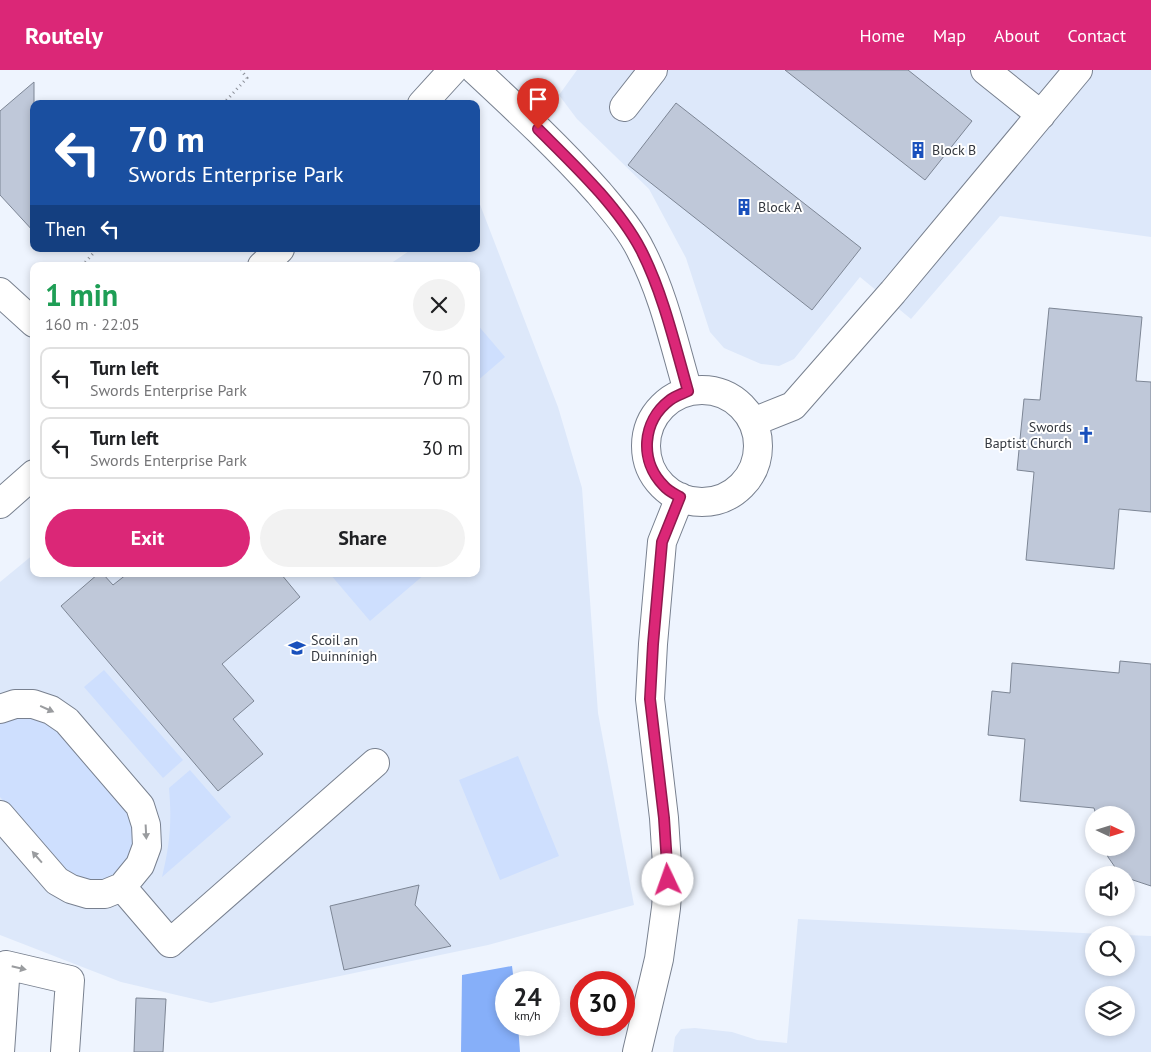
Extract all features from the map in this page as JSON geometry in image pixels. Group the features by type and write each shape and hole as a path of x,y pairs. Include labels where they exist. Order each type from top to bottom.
{"street":[{"path":"426,100 452,70"},
{"path":"475,70 538,129 619,216 641,250 658,291 688,391"},
{"path":"624,107 653,70"},
{"path":"985,70 1041,115"},
{"path":"753,422 793,406 893,292 1078,70"},
{"path":"266,262 277,252"},
{"path":"0,292 30,319"},
{"path":"707,390 726,394 742,406 753,422 758,438 757,456 751,473 740,487 727,496 711,501 696,501 680,497 665,488 654,474 648,459 646,441 650,424 659,410 672,398 688,391 707,390"},
{"path":"0,504 30,478"},
{"path":"637,1052 659,959 666,908 668,880 664,818 650,699 662,542 680,497"},
{"path":"0,708 15,704 33,704 50,710 67,721 140,806 146,825 147,846 140,865 122,886 105,894 88,894 71,889 57,881 0,815"},
{"path":"122,886 170,943 375,763"},
{"path":"0,1052 6,965 70,980 65,1052"}],"path":[{"path":"227,100 247,78 240,70"},
{"path":"86,262 94,252"}],"shaded area":[{"path":"577,70 1151,70 1151,237 1000,216 911,319 860,277 794,359 779,366 761,364 724,348 710,332 686,258 649,189 577,119 559,95"},
{"name":"Scoil an Duinnínigh","path":"480,205 558,407 582,488 598,713 634,905 488,945 211,1003 121,982 0,935 0,582 30,557 30,577 480,577 480,262 393,262 408,252 480,252"},
{"path":"480,328 505,357 480,379"},
{"path":"333,577 421,577 370,621"},
{"path":"104,670 183,760 163,778 84,687"},
{"path":"17,718 38,719 55,729 130,813 136,831 134,848 125,867 113,878 90,883 72,875 0,797 0,724"},
{"path":"518,756 559,856 500,880 459,780"},
{"path":"190,770 231,817 162,877 170,833 169,788"},
{"path":"798,919 1085,933 1085,976 1135,976 1135,935 1151,936 1151,1052 673,1052 675,1037 681,1029 695,1028 732,1032 757,1040 787,1043"},
{"path":"512,966 513,971 495,971 495,1036 519,1036 520,1052 461,1052 462,975"}],"building":[{"name":"Block B","path":"785,70 908,70 972,121 925,180"},
{"path":"34,82 34,100 30,100 30,228 0,195 0,111"},
{"name":"Block A","path":"676,103 861,248 812,310 628,165"},
{"name":"Swords Baptist Church","path":"1049,308 1142,317 1136,381 1151,382 1151,512 1119,509 1114,569 1026,560 1034,472 1017,470 1024,399 1040,400"},
{"path":"95,577 106,577 113,585 123,577 283,577 300,597 222,664 254,701 233,719 263,754 218,791 61,606"},
{"path":"1120,661 1151,664 1151,886 1135,881 1135,866 1114,866 1108,856 1135,856 1135,806 1085,807 1020,801 1025,739 988,735 992,691 1010,693 1012,663 1119,673"},
{"path":"419,885 415,905 451,946 344,970 330,906"},
{"path":"136,998 166,999 163,1052 134,1052"}],"place":[{"name":"Block B","path":"918,150"},
{"name":"Block A","path":"744,207"},
{"name":"Swords Baptist Church","path":"1086,435"},
{"name":"Scoil an Duinnínigh","path":"297,648"}],"route":[{"path":"538,129 619,216 641,250 658,291 688,391 672,398 659,410 650,424 646,441 648,459 654,474 665,488 680,497 662,542 650,699 664,818 668,880"}]}
